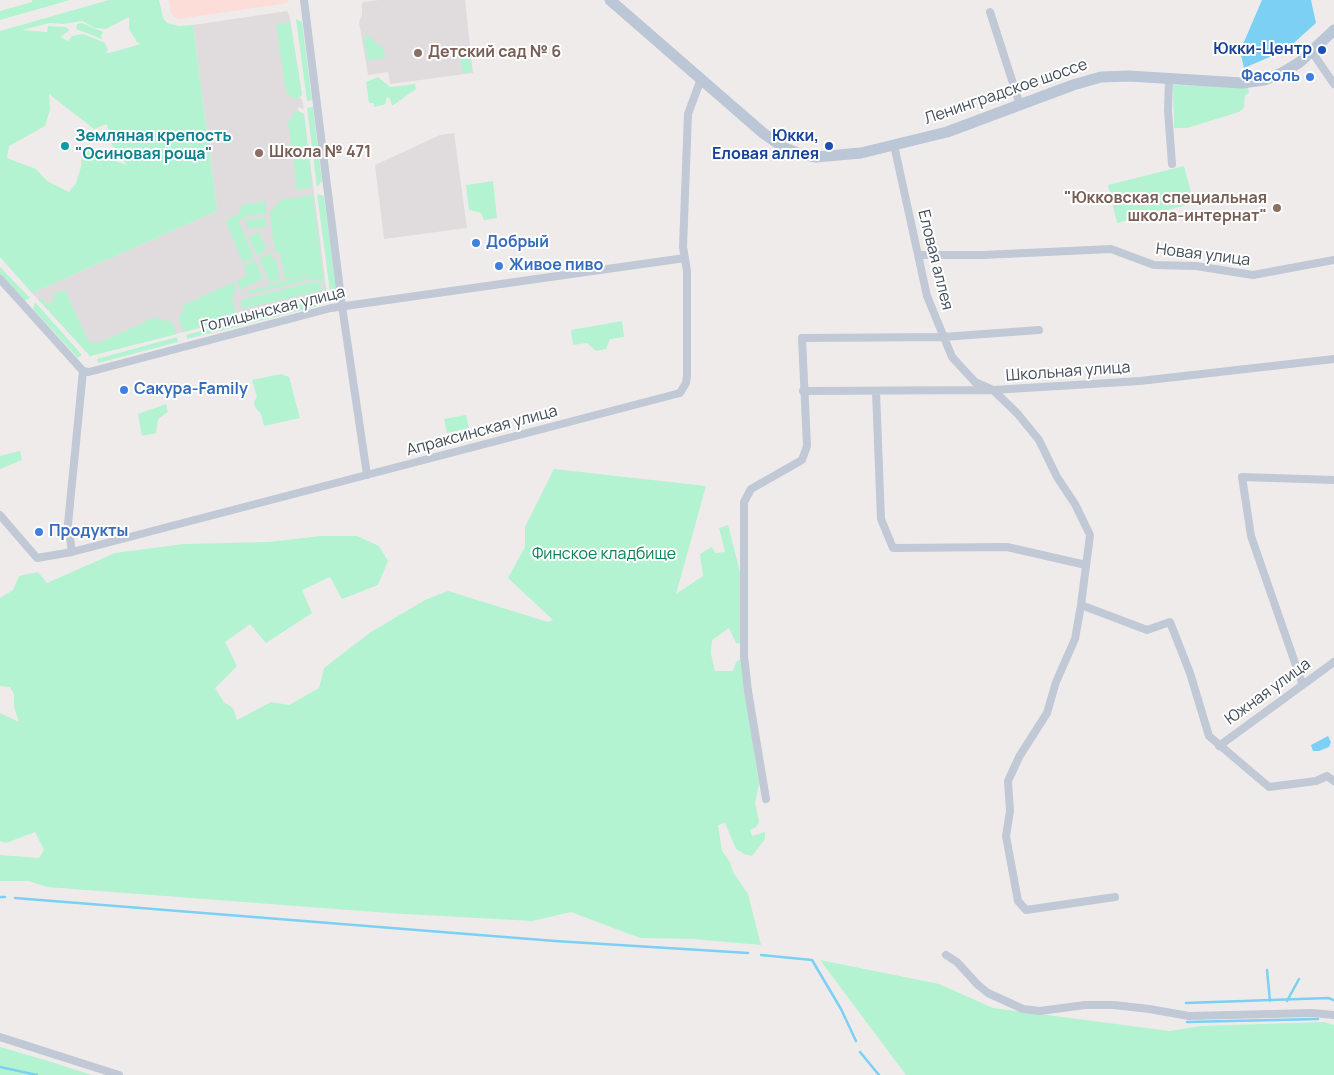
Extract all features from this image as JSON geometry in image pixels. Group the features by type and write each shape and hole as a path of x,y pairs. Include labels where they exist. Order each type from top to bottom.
{"main road":[{"name":"Ленинградское шоссе","path":"610,0 764,134 783,148 800,154 830,157 894,145 954,130 1073,84 1101,77 1129,76 1242,83 1264,80 1288,69 1312,52 1334,30"}],"street":[{"path":"304,0 342,306 367,476"},
{"path":"990,12 1020,105"},
{"path":"1312,52 1334,84"},
{"path":"1169,78 1168,112 1172,164"},
{"name":"Апраксинская улица","path":"0,515 37,558 72,552 680,393 686,383 687,376 685,258 688,114 701,79"},
{"name":"Еловая аллея","path":"894,145 927,296 952,357 975,382 993,390 1017,413 1039,440 1057,477 1075,504 1090,535 1075,639 1056,682 1047,713 1019,757 1008,781 1010,811 1006,836 1018,901 1026,910 1115,897"},
{"name":"Новая улица","path":"919,255 983,255 1111,249 1154,264 1196,266 1252,276 1334,260"},
{"name":"Голицынская улица","path":"83,371 96,371 342,306 685,258"},
{"path":"0,279 83,371 68,524 72,552"},
{"path":"766,799 744,656 744,502 751,490 802,460 807,446 802,338 943,337 1039,330"},
{"name":"Школьная улица","path":"804,391 993,390 1140,381 1334,359"},
{"path":"876,391 881,519 893,548 1007,547 1086,565"},
{"path":"1302,684 1250,536 1242,477 1334,480"},
{"path":"1081,605 1147,630 1170,622 1190,672 1209,736 1268,787 1316,781 1327,776 1334,780"},
{"name":"Южная улица","path":"1219,746 1334,662"},
{"path":"946,955 958,962 978,986 988,993 1024,1009 1040,1010 1085,1005 1114,1005 1149,1008 1189,1016 1312,1013 1334,1015"},
{"path":"0,1037 119,1075"}],"shaded area":[{"path":"169,0 288,0 288,3 178,19 171,14"},
{"name":"Детский сад № 6","path":"379,0 465,0 473,73 390,84 388,72 368,75 359,22 363,2"},
{"name":"Школа № 471","path":"287,11 290,18 302,95 299,97 302,100 304,109 298,107 298,111 304,114 327,295 90,356 32,293 217,211 193,25"},
{"path":"454,133 467,228 384,239 375,165 440,135"}],"green space":[{"path":"32,0 70,0 0,20 0,11 32,2"},
{"path":"109,0 159,0 163,18 167,23 179,26 193,25 217,211 32,293 0,257 0,31","holes":["129,17 129,29 137,42 141,44 109,53 105,53 108,50 105,43 83,34 72,36 68,41 60,37 70,30 65,27 48,26 47,32 22,30 50,23 63,24 82,21 95,28 106,29","49,94 94,129 107,124 112,145 127,165 86,146 82,149 81,167 76,183 69,192 47,181 36,169 7,158 9,146 45,126 50,110"]},
{"path":"296,19 302,22 312,100 307,101"},
{"path":"290,22 302,95 296,100 286,92 276,25"},
{"path":"82,23 103,32 102,39 76,29 77,24"},
{"path":"370,36 375,43 384,48 385,58 367,60 364,37"},
{"path":"469,48 472,72 463,73 458,49"},
{"path":"378,77 390,87 415,84 416,89 392,106 390,98 386,98 386,103 374,107 374,103 369,103 366,82"},
{"path":"1173,85 1248,87 1249,93 1245,95 1244,108 1239,112 1187,128 1174,128"},
{"path":"313,107 322,181 317,187 307,108"},
{"path":"296,110 304,114 312,187 297,190 288,122"},
{"path":"1184,166 1194,203 1117,223 1108,185"},
{"path":"493,181 497,218 484,220 481,213 469,210 466,185"},
{"path":"317,194 324,196 336,289 330,292"},
{"path":"313,195 325,293 322,282 318,279 307,281 305,275 285,280 280,252 275,253 270,215 306,210 269,214 281,200"},
{"path":"265,201 267,213 244,217 239,222 254,257 243,263 226,223 228,219 239,214 242,205"},
{"path":"265,217 266,227 248,229 246,220"},
{"path":"259,232 267,250 257,255 248,237"},
{"path":"270,253 272,258 276,258 280,280 270,283 259,259"},
{"path":"255,260 263,278 240,290 237,281 247,275 244,266"},
{"path":"0,267 30,298 24,301 0,275"},
{"path":"304,276 305,281 249,294 248,291"},
{"path":"317,281 321,288 320,291 242,309 241,300"},
{"path":"234,282 236,290 232,295 235,312 242,315 184,332 178,318 183,312 183,305"},
{"path":"65,290 88,340 93,343 98,343 156,317 165,321 171,321 177,334 90,356 39,300 43,298 46,304 55,300 52,294"},
{"path":"321,299 325,300 322,305 187,339 186,335"},
{"path":"35,302 82,355 78,358 33,309"},
{"path":"622,321 624,337 610,339 606,349 596,351 587,343 573,345 571,330"},
{"path":"177,337 178,342 98,363 97,359"},
{"path":"281,374 289,377 300,418 264,426 261,414 255,407 254,402 257,397 252,380"},
{"path":"166,404 168,412 158,419 156,433 142,436 138,414"},
{"path":"466,415 469,428 447,433 444,419"},
{"path":"20,451 22,460 0,469 0,456"},
{"name":"Финское кладбище","path":"554,469 706,486 676,594 703,576 700,554 712,547 715,553 725,552 719,528 728,525 741,576 740,643 736,643 729,628 712,640 711,654 715,671 733,671 736,662 741,659 759,784 755,803 759,822 756,827 750,830 752,836 765,832 765,839 752,856 744,854 736,849 725,823 718,825 722,851 748,894 761,945 692,939 640,938 571,912 532,921 388,913 47,887 29,881 0,881 0,855 39,858 44,850 35,832 6,843 0,841 0,713 19,722 14,707 14,694 10,687 0,686 0,598 13,590 19,576 38,572 47,583 115,553 184,544 268,542 321,536 357,536 379,546 388,561 378,585 342,599 330,577 302,590 312,613 266,643 250,624 225,642 237,666 215,688 224,702 233,708 237,720 271,702 289,705 319,688 324,668 371,632 425,600 448,591 548,622 553,620 508,578 525,547 525,527"},
{"path":"820,960 939,984 993,1008 1170,1031 1201,1026 1324,1022 1334,1025 1334,1075 906,1075"},
{"path":"0,1047 45,1060 92,1075 0,1075"}],"water":[{"path":"1262,0 1311,0 1316,23 1286,50 1244,68 1240,51"},
{"path":"1328,736 1331,742 1329,747 1313,751 1311,745"}],"waterway":[{"path":"0,897 5,897"},
{"path":"15,898 555,941 748,953"},
{"path":"761,955 812,960 841,1009 856,1041"},
{"path":"1267,970 1270,1001"},
{"path":"1287,1001 1299,979"},
{"path":"1186,1003 1328,998 1334,1000"},
{"path":"1187,1022 1318,1019"},
{"path":"860,1052 879,1075"},
{"path":"0,1067 37,1075"}],"place":[{"name":"Юкки-Центр","path":"1322,50"},
{"name":"Детский сад № 6","path":"418,53"},
{"name":"Фасоль","path":"1310,77"},
{"name":"Земляная крепость \"Осиновая роща\"","path":"65,146"},
{"name":"Юкки, Еловая аллея","path":"829,146"},
{"name":"Школа № 471","path":"259,153"},
{"name":"\"Юкковская специальная школа-интернат\"","path":"1277,208"},
{"name":"Добрый","path":"476,243"},
{"name":"Живое пиво","path":"499,266"},
{"name":"Сакура-Family","path":"124,390"},
{"name":"Продукты","path":"39,532"}]}
